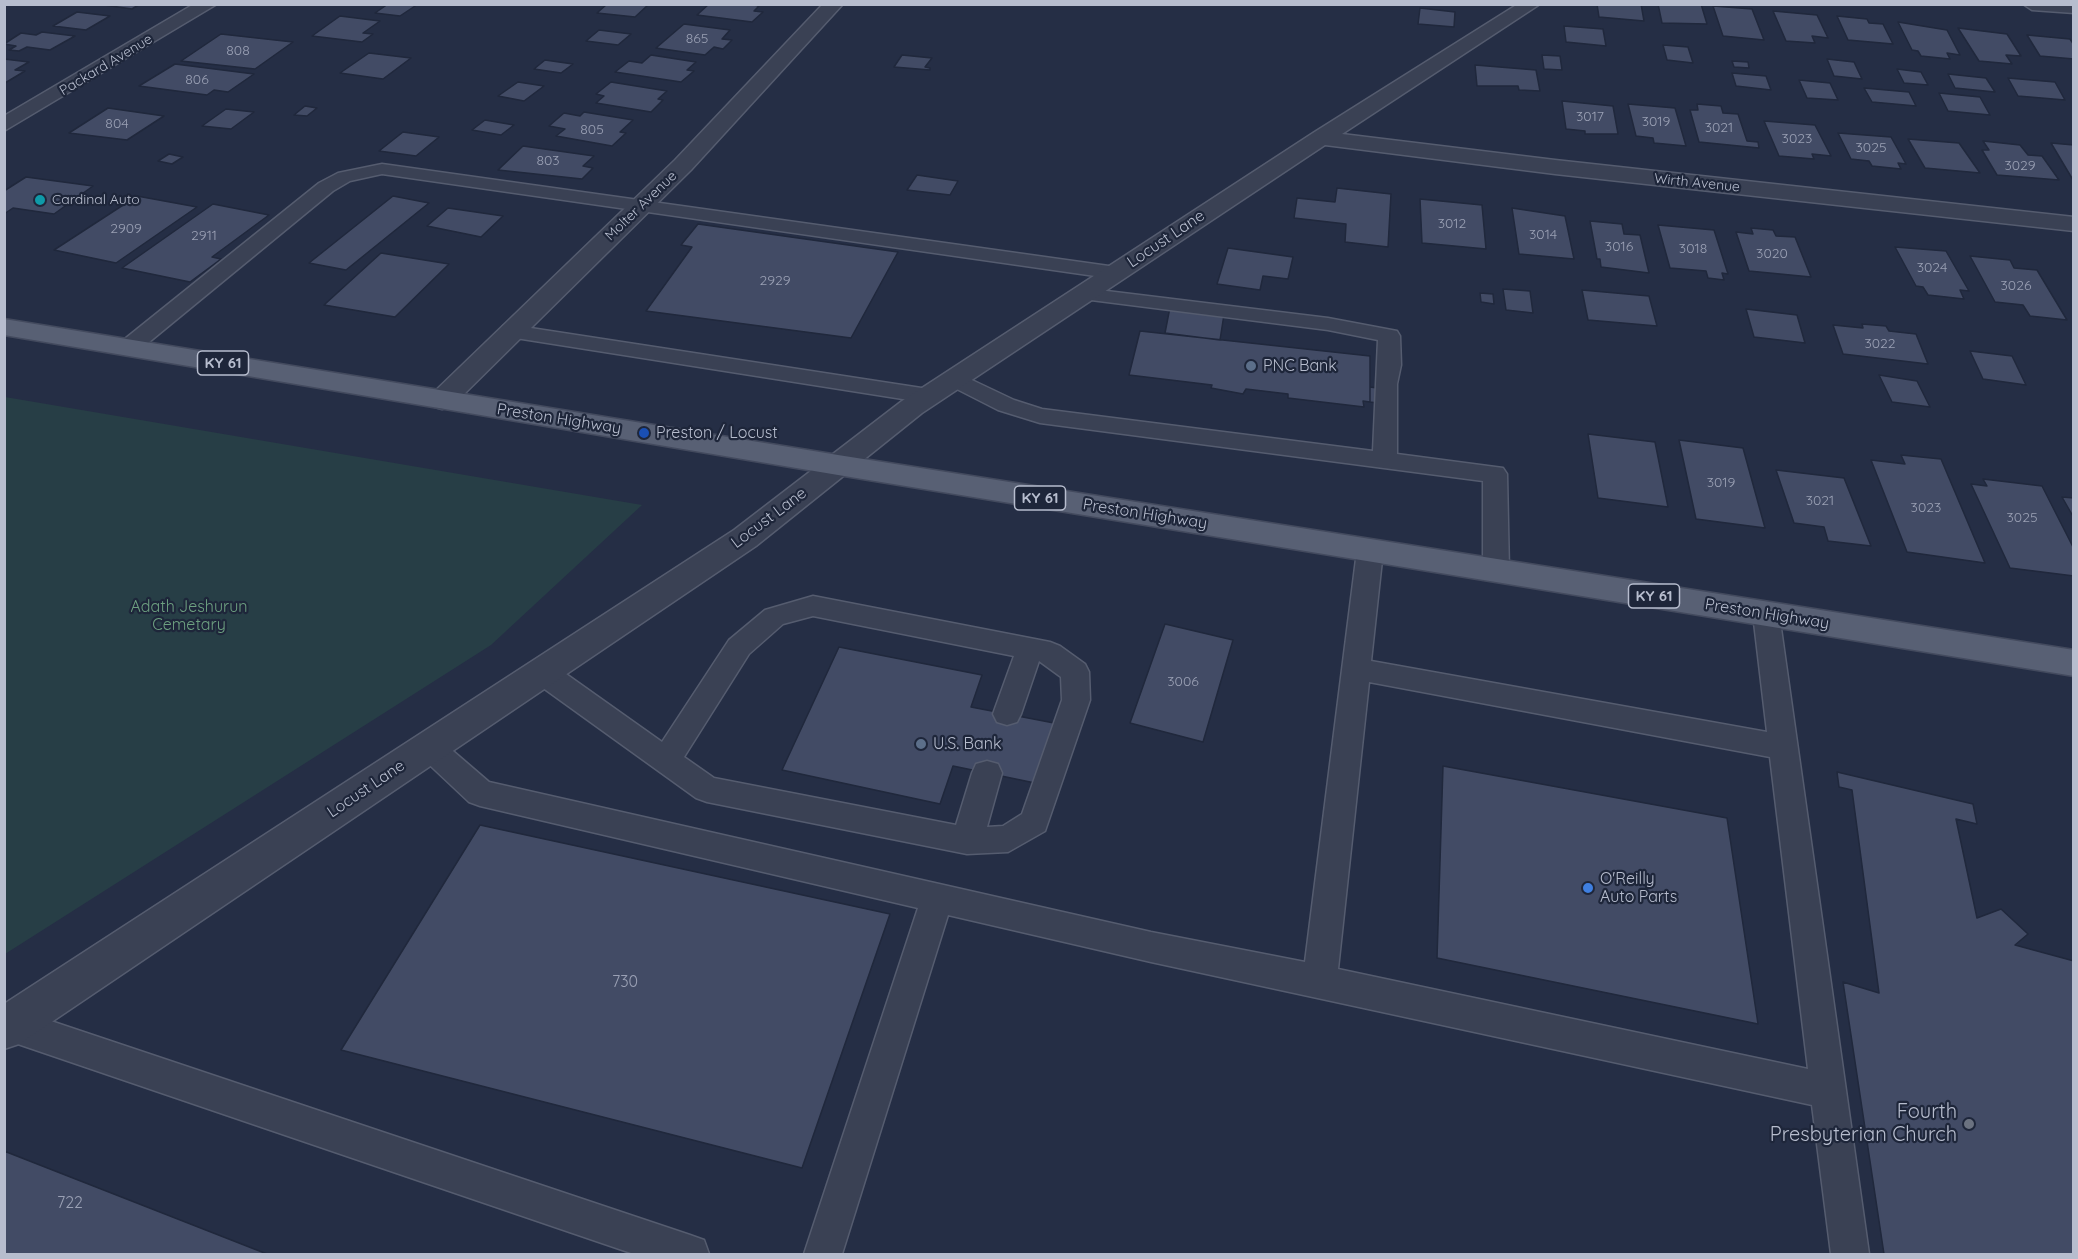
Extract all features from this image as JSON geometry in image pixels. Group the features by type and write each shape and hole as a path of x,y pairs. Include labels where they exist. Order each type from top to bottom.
{"main road":[{"name":"Preston Highway","path":"4,327 838,465 2073,663"}],"street":[{"name":"Packard Avenue","path":"4,126 208,4"},
{"name":"Molter Avenue","path":"442,400 683,165 834,4"},
{"name":"Locust Lane","path":"8,1027 745,538 928,396 1183,227 1530,4"},
{"path":"2032,4 2073,8"},
{"name":"Wirth Avenue","path":"1321,138 1555,167 2073,224"}],"lane":[{"path":"129,348 326,187 358,173 382,169 1116,273"},
{"path":"1082,294 1328,324 1389,336 1390,365 1386,384 1385,459"},
{"path":"511,331 928,396"},
{"path":"955,379 1006,405 1040,416 1495,474 1496,571"},
{"path":"1320,981 1370,551"},
{"path":"543,672 707,789 967,841 1008,839 1034,822 1076,700 1075,672 1050,653 813,606 774,617 739,647 667,759"},
{"path":"1766,614 1850,1254"},
{"path":"1007,714 1030,649"},
{"path":"1356,669 1784,747"},
{"path":"429,747 480,793 1151,947 1320,981 1828,1091"},
{"path":"967,841 987,773"},
{"path":"823,1254 937,898"},
{"path":"8,1027 690,1254"}],"green space":[{"name":"Adath Jeshurun Cemetary","path":"5,397 642,505 491,645 5,954"}],"building":[{"path":"97,4 140,4 132,9"},
{"path":"388,4 418,4 400,16 375,13"},
{"path":"603,4 649,4 635,17 597,13 606,5"},
{"path":"709,4 749,4 759,6 754,11 763,12 752,22 697,15"},
{"path":"1597,4 1641,4 1644,21 1599,17"},
{"path":"1658,4 1701,4 1707,24 1662,23"},
{"path":"1713,6 1752,9 1764,40 1723,36"},
{"path":"1420,8 1455,12 1454,27 1418,24"},
{"path":"1773,11 1817,15 1828,38 1812,36 1815,43 1786,41"},
{"path":"77,12 110,16 86,30 53,26"},
{"path":"340,16 380,21 363,33 373,34 362,42 312,36"},
{"path":"1837,16 1867,19 1869,23 1883,24 1893,44 1848,40"},
{"path":"1898,22 1947,30 1960,55 1947,53 1950,59 1921,56 1918,51 1912,50"},
{"path":"684,24 730,30 722,39 732,40 723,49 714,47 705,55 656,48"},
{"path":"1564,26 1603,29 1606,46 1566,42"},
{"path":"1958,28 2007,34 2021,56 2006,55 2012,64 1979,61"},
{"path":"599,30 631,34 618,45 586,41"},
{"path":"42,32 75,36 50,50 27,47 19,51 9,50 16,46 4,44 21,33 36,35"},
{"path":"221,34 293,42 255,69 181,61"},
{"path":"2027,35 2070,39 2074,45 2074,59 2040,56"},
{"path":"1663,45 1688,47 1693,63 1667,60"},
{"path":"369,53 411,58 383,79 340,73"},
{"path":"651,55 696,62 687,70 694,71 681,82 615,72 629,61 642,63"},
{"path":"902,55 932,58 925,67 930,70 894,67"},
{"path":"1542,55 1560,56 1562,70 1544,69"},
{"path":"4,59 29,62 15,70 25,71 5,83"},
{"path":"1827,59 1854,62 1862,79 1834,76"},
{"path":"545,60 573,64 561,73 534,69"},
{"path":"1732,61 1748,62 1749,68 1734,67"},
{"path":"175,64 254,74 228,92 214,90 207,95 139,86"},
{"path":"1475,65 1536,70 1540,91 1519,90 1518,86 1477,86"},
{"path":"1897,69 1921,72 1928,85 1904,83"},
{"path":"1732,73 1766,76 1771,90 1736,86"},
{"path":"1948,74 1986,78 1995,92 1955,88"},
{"path":"2008,78 2055,82 2065,100 2018,96"},
{"path":"1799,80 1830,83 1838,100 1807,98"},
{"path":"518,82 544,86 524,101 498,96"},
{"path":"611,82 667,91 658,99 663,100 651,112 596,103 604,96 596,94"},
{"path":"1864,88 1909,92 1916,106 1872,102"},
{"path":"1939,93 1980,97 1990,115 1948,111"},
{"path":"1562,101 1613,106 1618,134 1585,134 1585,131 1566,129"},
{"path":"1628,104 1675,108 1686,146 1654,143 1653,138 1636,136"},
{"path":"1697,104 1721,106 1723,113 1738,114 1747,141 1758,142 1759,148 1699,142 1690,110 1698,110"},
{"path":"305,106 317,108 307,116 294,115"},
{"path":"108,108 164,116 127,140 69,133"},
{"path":"226,109 254,112 231,129 202,126"},
{"path":"584,112 633,120 620,132 626,133 612,146 556,136 565,129 549,126 564,113 580,116"},
{"path":"485,120 514,125 501,135 472,130"},
{"path":"1764,121 1815,125 1831,156 1812,154 1814,159 1779,156"},
{"path":"403,132 439,137 416,156 379,151"},
{"path":"1838,133 1891,137 1906,164 1898,163 1901,169 1872,166 1869,161 1851,159"},
{"path":"1908,139 1959,143 1980,173 1925,168"},
{"path":"1983,141 2020,145 2028,155 2042,156 2059,180 1997,175 1982,150 1989,150"},
{"path":"2051,143 2074,145 2074,180 2073,180"},
{"path":"523,146 594,156 583,166 593,168 582,179 498,170"},
{"path":"169,154 183,157 172,164 158,161"},
{"path":"917,175 958,181 950,195 907,190"},
{"name":"Cardinal Auto","path":"26,177 93,186 54,214 13,208 4,214 4,191"},
{"path":"1337,188 1391,194 1388,247 1345,242 1346,224 1294,218 1297,198 1335,202"},
{"path":"137,196 197,207 116,263 54,250"},
{"path":"393,196 429,203 346,270 309,263"},
{"path":"1420,199 1482,205 1486,249 1422,243"},
{"path":"213,204 269,215 212,257 221,259 190,282 122,268"},
{"path":"448,208 503,216 481,237 427,226"},
{"path":"1512,208 1565,216 1574,259 1519,254"},
{"path":"1590,221 1622,224 1624,234 1640,235 1649,273 1601,267 1600,259 1597,259"},
{"path":"698,224 898,252 851,338 646,311 692,247 681,245"},
{"path":"1658,225 1714,230 1728,274 1722,273 1724,280 1708,278 1706,271 1670,268"},
{"path":"1751,228 1773,230 1776,236 1795,237 1811,277 1749,271 1736,232 1753,234"},
{"path":"1895,247 1946,251 1969,291 1960,290 1964,299 1928,295 1923,287 1916,286"},
{"path":"1228,248 1293,257 1288,279 1263,276 1260,290 1217,284"},
{"path":"381,253 449,264 395,317 324,305"},
{"path":"1970,256 2010,260 2014,268 2037,270 2067,320 2030,316 2023,305 1995,302"},
{"path":"1503,289 1530,291 1533,313 1506,310"},
{"path":"1582,290 1649,296 1657,326 1588,320"},
{"path":"1480,293 1493,294 1494,304 1481,302"},
{"path":"1171,302 1225,308 1220,340 1165,333"},
{"path":"1746,309 1797,315 1805,343 1754,337"},
{"path":"1862,324 1886,326 1889,331 1916,334 1928,364 1843,354 1833,325 1863,328"},
{"name":"PNC Bank","path":"1140,331 1370,356 1370,402 1363,401 1364,407 1288,398 1288,394 1246,389 1243,394 1211,388 1212,385 1129,375"},
{"path":"1970,351 2012,356 2026,385 1983,379"},
{"path":"1879,375 1917,381 1930,407 1892,402"},
{"path":"1370,387 1384,389 1385,404 1370,402"},
{"path":"1588,434 1655,442 1668,507 1598,498"},
{"path":"1679,440 1743,448 1765,528 1696,519"},
{"path":"1901,455 1941,459 1985,563 1907,552 1871,460 1905,464"},
{"path":"1776,470 1844,478 1871,546 1828,541 1824,527 1794,523"},
{"path":"1983,479 2042,486 2074,549 2074,576 2010,568 1971,484 1987,486"},
{"path":"2062,497 2074,498 2074,518"},
{"path":"1165,624 1233,640 1203,742 1130,723"},
{"name":"U.S. Bank","path":"839,647 982,675 971,707 1054,723 1035,783 953,766 940,804 782,770"},
{"name":"O'Reilly Auto Parts","path":"1443,766 1727,818 1758,1024 1437,958"},
{"name":"Fourth Presbyterian Church","path":"1837,772 1973,804 1977,824 1956,819 1977,918 2001,909 2028,934 2015,945 2074,961 2074,1254 1884,1254 1843,982 1879,993 1852,790 1839,787"},
{"path":"480,825 890,914 802,1168 341,1050"},
{"path":"4,1151 267,1254 4,1254"}],"place":[{"name":"Cardinal Auto","path":"40,200"},
{"name":"PNC Bank","path":"1251,366"},
{"name":"Preston / Locust","path":"644,433"},
{"name":"U.S. Bank","path":"921,744"},
{"name":"O'Reilly Auto Parts","path":"1588,888"},
{"name":"Fourth Presbyterian Church","path":"1969,1124"}]}
